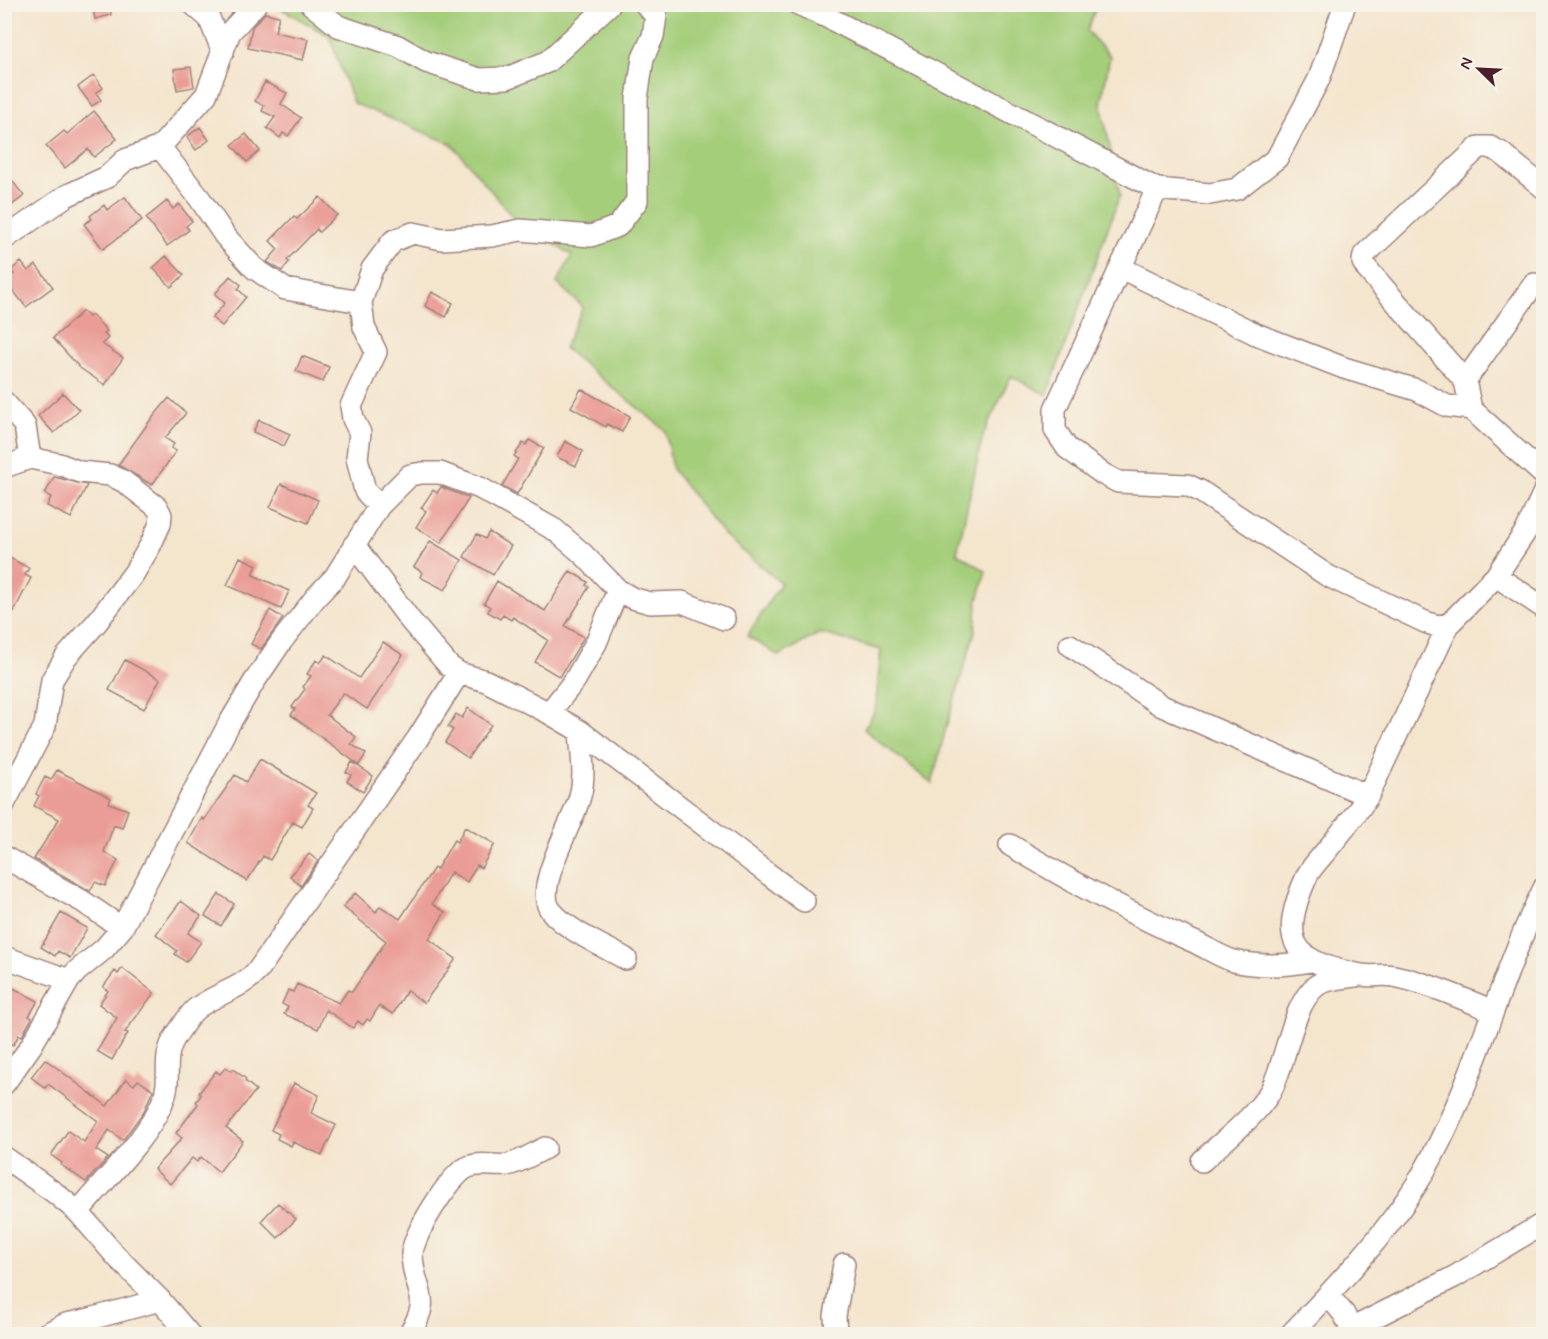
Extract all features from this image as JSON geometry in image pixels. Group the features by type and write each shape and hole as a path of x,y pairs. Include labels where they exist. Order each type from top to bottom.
{"street":[{"path":"193,4 209,18 223,52"},
{"path":"4,239 66,196 107,177 125,160 160,147 206,95 230,32 256,4"},
{"path":"310,4 338,26 398,45 426,62 479,79 507,78 548,62 610,4"},
{"path":"798,4 1157,189 1210,194 1238,189 1277,158 1319,79 1345,4"},
{"path":"379,506 365,491 357,458 360,433 353,419 351,406 376,352 364,327 361,302 372,270 393,241 413,233 442,239 492,236 520,230 591,236 618,226 637,201 637,99 643,57 653,36 653,8"},
{"path":"160,147 225,236 254,268 285,289 361,302"},
{"path":"1544,188 1500,152 1490,147 1479,147 1364,255 1363,262 1465,381 1471,409 1544,476"},
{"path":"1157,189 1055,410 1054,430 1067,448 1118,482 1187,485 1200,491 1328,576 1425,622 1437,626 1449,624"},
{"path":"1121,268 1256,334 1344,368 1417,390 1447,406 1471,409"},
{"path":"1465,381 1534,284"},
{"path":"4,402 25,426 30,458"},
{"path":"4,467 30,458 59,464 80,472 110,475 123,481 157,507 161,514 160,524 150,546 134,573 97,622 66,657 52,680 45,726 4,804"},
{"path":"4,1084 31,1046 69,980 104,949 122,928 229,724 281,642 316,597 335,577 379,506 410,476 440,473 480,488 555,530 583,554 618,590 632,598 650,603 682,602 724,619"},
{"path":"1363,975 1311,961 1303,955 1293,940 1292,919 1307,874 1355,816 1368,796 1449,624 1480,595 1496,576 1526,531 1544,492"},
{"path":"354,545 448,666 459,673 486,681 580,731 804,902"},
{"path":"1496,576 1544,608"},
{"path":"549,713 575,680 596,643 618,590"},
{"path":"1070,645 1162,706 1368,796"},
{"path":"78,1212 134,1146 163,1102 167,1084 166,1056 169,1046 195,1010 245,983 259,969 418,738 459,673"},
{"path":"580,731 583,770 580,795 548,879 545,898 550,911 565,923 626,959"},
{"path":"1010,845 1143,920 1231,960 1256,965 1288,965 1311,961"},
{"path":"4,857 82,901 122,928"},
{"path":"1291,1335 1391,1220 1421,1176 1440,1140 1472,1067 1523,930 1544,888"},
{"path":"4,957 69,980"},
{"path":"1202,1161 1260,1106 1271,1090 1304,1000 1317,986 1336,979 1363,975 1391,975 1441,990 1493,1011"},
{"path":"409,1335 422,1309 412,1255 414,1243 443,1191 466,1167 479,1164 508,1165 545,1148"},
{"path":"4,1157 78,1212 116,1256 160,1300 189,1335"},
{"path":"1328,1295 1344,1314 1349,1333 1454,1277 1544,1223"},
{"path":"836,1335 835,1316 844,1264"},
{"path":"46,1335 66,1324 160,1300"}],"green space":[{"path":"275,5 1097,5 1087,31 1110,56 1101,104 1120,195 1047,395 1011,376 983,435 957,553 986,571 977,604 975,631 946,727 932,784 864,729 875,711 881,650 820,633 779,656 747,636 781,583 724,535 672,469 665,430 564,348 583,307 557,283 572,255 516,221 452,144 353,103 329,36"}],"building":[{"path":"92,4 110,4 111,15 95,19"},
{"path":"265,13 279,16 275,32 308,39 303,60 248,48 252,27"},
{"path":"191,67 194,87 177,90 174,69"},
{"path":"94,75 103,88 96,93 101,100 92,106 78,87"},
{"path":"265,82 287,93 281,104 301,118 288,136 283,133 280,138 267,128 275,117 262,111 264,106 255,101"},
{"path":"94,111 117,139 94,157 88,149 65,168 46,146 64,131 67,134"},
{"path":"200,127 209,140 196,150 187,137"},
{"path":"246,134 260,151 247,162 232,145"},
{"path":"4,170 24,196 4,211"},
{"path":"125,197 142,220 103,249 84,224 92,219 90,216 104,205 107,210"},
{"path":"320,197 337,215 319,232 317,229 287,260 289,262 282,271 267,262 278,249 270,241 294,216 297,219"},
{"path":"167,201 173,209 179,204 192,221 186,226 189,230 167,246 146,218"},
{"path":"166,256 184,275 171,287 153,268"},
{"path":"21,262 28,271 36,265 53,287 26,307 5,280 14,274 11,270"},
{"path":"230,276 241,285 238,289 246,297 222,326 212,318 225,303 215,294"},
{"path":"432,292 453,303 446,317 425,306"},
{"path":"83,311 89,317 92,315 107,331 104,334 108,338 102,344 123,358 105,385 80,368 53,338"},
{"path":"302,356 329,367 323,382 296,371"},
{"path":"581,389 630,416 622,432 607,424 606,427 571,407"},
{"path":"63,393 79,410 54,433 38,416"},
{"path":"169,398 186,413 165,438 174,444 171,448 176,451 152,485 118,465"},
{"path":"259,420 290,434 284,446 253,432"},
{"path":"529,440 544,448 517,494 502,486 518,459 514,456 523,443 526,445"},
{"path":"565,441 583,451 576,466 557,457"},
{"path":"54,477 87,485 71,518 47,506 51,497 45,494"},
{"path":"281,484 318,500 308,523 270,507"},
{"path":"441,487 469,498 441,543 416,527 426,511 421,508 433,490 437,493"},
{"path":"489,532 511,546 493,575 464,557 477,534 485,539"},
{"path":"430,541 462,560 445,590 420,577 422,572 414,567"},
{"path":"4,555 29,568 25,575 31,578 13,613 4,608"},
{"path":"240,557 257,565 253,575 289,591 281,609 227,585"},
{"path":"570,571 588,582 586,585 589,587 565,626 584,637 560,677 535,662 548,640 513,617 511,620 503,615 500,619 488,612 490,607 484,603 497,581 545,611"},
{"path":"270,610 283,618 261,649 251,644"},
{"path":"383,642 403,655 367,709 343,693 327,715 356,737 351,744 366,754 359,765 291,715 295,709 292,707 305,689 303,687 311,676 307,674 316,660 320,663 326,655 359,678"},
{"path":"125,660 160,679 144,709 109,690"},
{"path":"468,708 491,725 468,758 445,742 453,730 448,727 456,714 462,718"},
{"path":"260,759 316,793 308,805 313,808 302,827 293,822 270,860 263,856 247,881 188,843 202,818 204,820 235,775 246,782"},
{"path":"352,762 373,776 363,792 347,781 351,775 346,772"},
{"path":"57,770 111,798 109,803 128,810 122,828 114,825 104,852 118,860 105,886 95,882 90,891 34,859 59,819 34,806 39,796 36,794 45,777 51,780"},
{"path":"465,827 495,844 481,868 477,865 467,882 451,872 432,904 445,912 429,939 456,959 424,1003 407,990 393,1014 379,1006 370,1021 367,1019 363,1025 358,1021 353,1028 326,1010 318,1029 284,1014 288,1007 282,1004 288,990 293,992 297,984 339,1003 348,990 352,992 386,941 343,907 355,893 376,912 380,906 400,919 434,868 437,869 454,840 457,842"},
{"path":"309,854 318,861 301,886 290,876"},
{"path":"219,894 234,904 221,926 205,916"},
{"path":"181,901 201,916 188,933 201,942 186,962 175,954 177,951 156,934"},
{"path":"61,913 87,928 70,958 58,951 55,956 41,947"},
{"path":"122,968 154,993 125,1032 128,1033 112,1060 97,1051 117,1018 99,1004 108,991 103,987 115,971 118,974"},
{"path":"4,983 38,1001 29,1016 32,1018 22,1036 19,1035 13,1045 4,1040"},
{"path":"45,1059 107,1106 126,1079 134,1085 138,1080 153,1090 144,1111 123,1140 109,1130 96,1150 108,1158 86,1182 61,1165 62,1163 51,1155 68,1131 84,1142 98,1121 48,1084 45,1088 31,1077"},
{"path":"226,1067 231,1071 233,1069 256,1090 226,1128 243,1141 219,1172 201,1157 197,1162 192,1158 170,1184 154,1169 182,1138 176,1133 198,1104 196,1102 201,1095 199,1093 216,1071 220,1074"},
{"path":"294,1083 319,1095 311,1113 336,1125 322,1155 293,1142 291,1146 277,1139 279,1134 271,1130"},
{"path":"278,1203 296,1219 278,1238 261,1221"}]}
